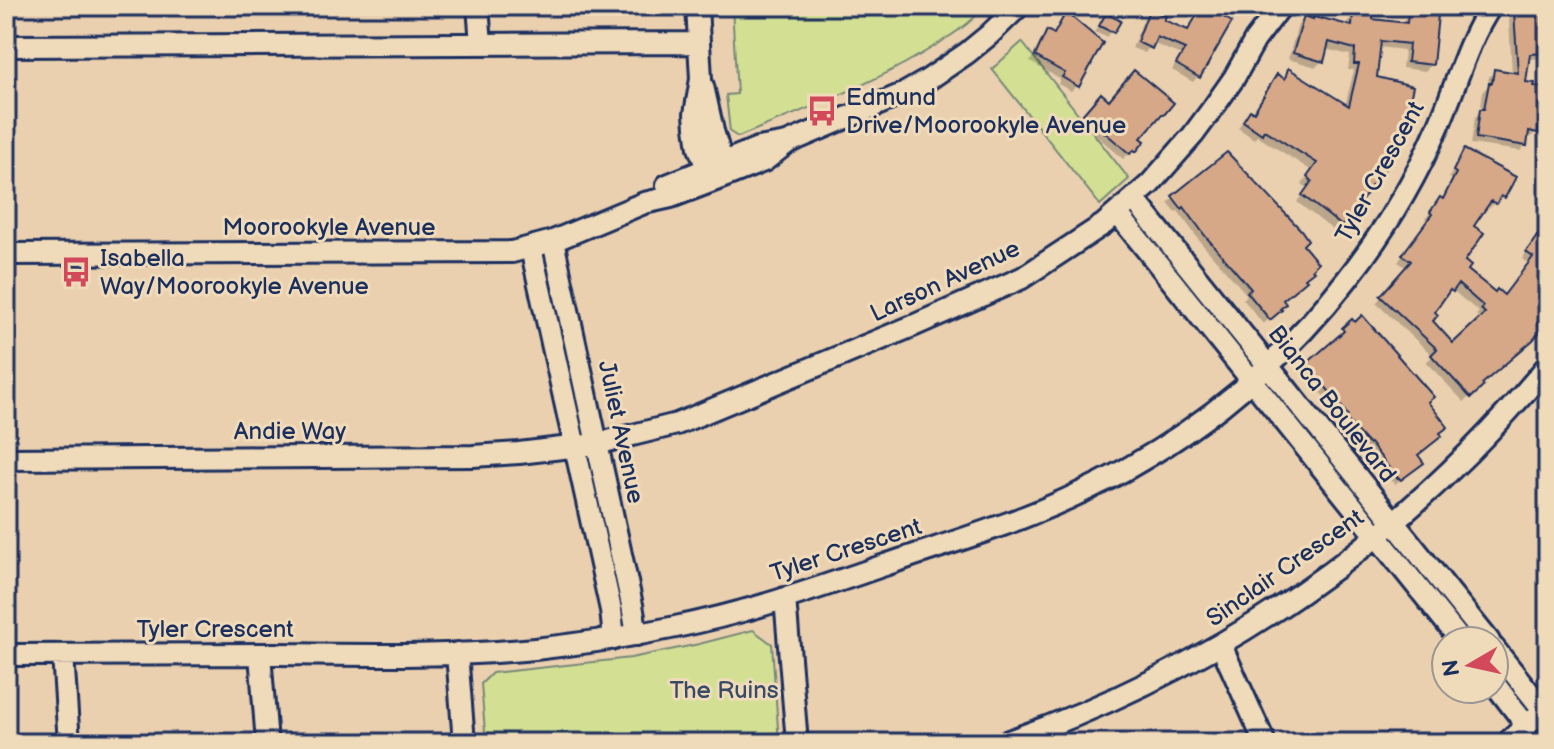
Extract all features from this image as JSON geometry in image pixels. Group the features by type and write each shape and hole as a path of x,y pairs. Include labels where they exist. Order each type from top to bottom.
{"street":[{"path":"478,6 481,44"},
{"path":"697,6 701,79 713,131 717,169"},
{"name":"Moorookyle Avenue","path":"6,254 489,253 531,248 644,203 671,197 717,169 764,161 787,143 887,102 926,81 989,35 1019,6"},
{"name":"Larson Avenue","path":"1255,40 1264,6"},
{"name":"Larson Avenue","path":"574,446 596,444 677,424 1022,278 1118,214 1171,161 1213,108 1255,40 1281,6"},
{"name":"Tyler Crescent","path":"1471,40 1473,6"},
{"name":"Tyler Crescent","path":"6,655 457,653 518,650 614,639 706,620 785,598 1006,524 1066,499 1159,450 1254,381 1349,278 1394,211 1437,131 1471,40 1491,6"},
{"path":"6,46 699,43"},
{"name":"Bianca Boulevard","path":"1134,199 1269,365 1450,625"},
{"name":"Bianca Boulevard","path":"1118,214 1254,381 1474,625"},
{"name":"Juliet Avenue","path":"553,241 637,635"},
{"name":"Juliet Avenue","path":"531,248 611,610 614,639"},
{"name":"Sinclair Crescent","path":"1003,743 1051,735 1221,645 1283,607 1386,530 1480,443 1548,365"},
{"name":"Andie Way","path":"6,459 427,457 519,453 574,446"},
{"path":"785,598 797,743"},
{"path":"1221,645 1265,743"},
{"path":"457,653 464,743"},
{"path":"260,654 267,743"},
{"path":"63,655 69,743"},
{"path":"1507,743 1546,708 1510,666"},
{"path":"1510,704 1527,726"}],"green space":[{"path":"732,6 984,6 958,30 917,57 842,94 738,137 730,132 726,95 737,94"},
{"path":"1022,42 1129,179 1100,205 992,69"},
{"path":"1146,226 1240,342 1235,347 1143,232"},
{"name":"The Ruins","path":"753,630 772,644 779,743 486,743 481,684 492,673 631,658"}],"building":[{"path":"1201,8 1232,22 1200,78 1176,64 1185,49 1157,37 1152,49 1137,42 1149,10 1166,16 1164,20 1188,30"},
{"path":"1535,11 1535,14 1548,13 1548,53 1530,54 1526,82 1548,88 1548,114 1541,113 1538,133 1529,131 1527,146 1476,138 1480,109 1484,109 1494,69 1518,73 1514,12"},
{"path":"1066,12 1103,43 1079,87 1062,77 1065,73 1035,56 1047,30 1054,34"},
{"path":"1408,12 1435,12 1438,15 1433,65 1407,62 1409,44 1381,41 1377,77 1413,86 1410,100 1416,101 1412,114 1407,113 1375,187 1372,185 1342,226 1302,195 1312,181 1307,177 1317,163 1264,130 1262,134 1243,121 1250,110 1254,112 1277,74 1285,79 1288,68 1349,106 1359,64 1354,64 1355,49 1329,42 1324,62 1293,53 1304,16 1352,26 1353,13 1407,23"},
{"path":"1106,13 1121,21 1114,33 1099,26"},
{"path":"1134,70 1174,103 1141,138 1145,141 1136,152 1134,150 1130,154 1083,114 1101,93 1109,100"},
{"path":"1464,149 1516,177 1505,198 1501,196 1496,204 1491,201 1474,226 1484,233 1465,261 1471,266 1468,270 1495,292 1497,289 1504,295 1533,257 1526,252 1548,220 1548,309 1537,323 1543,328 1471,398 1431,355 1437,349 1380,296 1411,261 1402,255 1432,214 1430,212 1440,197 1443,199 1456,173 1453,171","holes":["1458,284 1483,306 1481,309 1485,313 1453,343 1433,321 1438,315 1435,312"]},
{"path":"1227,152 1301,230 1308,240 1303,245 1318,263 1305,278 1307,280 1283,300 1286,304 1270,320 1247,292 1251,289 1172,196"},
{"path":"1362,315 1434,397 1428,402 1448,427 1440,433 1442,436 1418,455 1424,463 1401,480 1345,418 1348,416 1340,404 1306,364 1344,331 1342,328 1352,319 1355,322"}],"place":[{"name":"Edmund Drive/Moorookyle Avenue","path":"822,111"},
{"name":"Isabella Way/Moorookyle Avenue","path":"76,272"}]}
